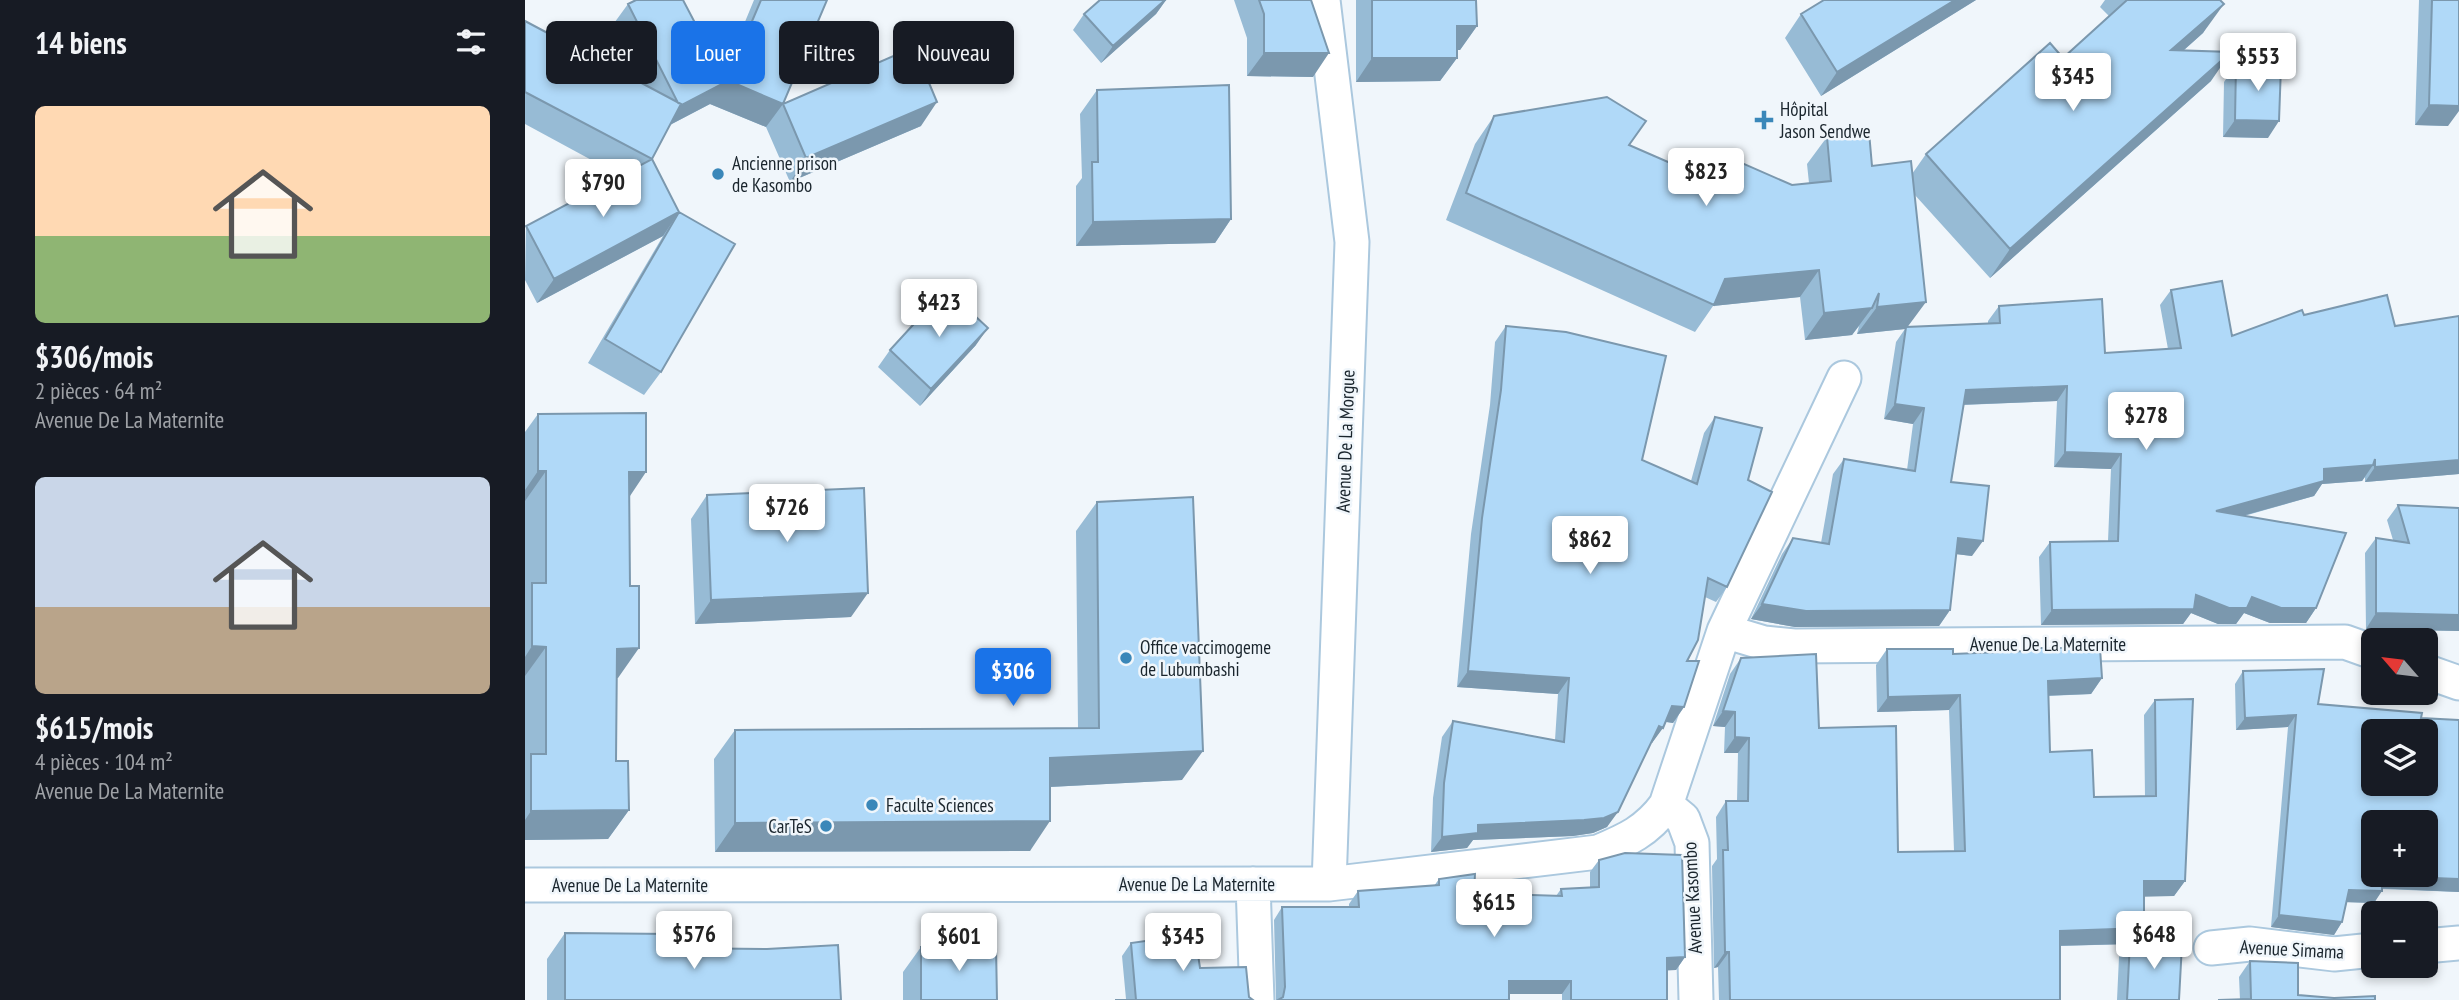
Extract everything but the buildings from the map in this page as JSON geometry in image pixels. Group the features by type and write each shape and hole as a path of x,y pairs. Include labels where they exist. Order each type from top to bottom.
{"street":[{"name":"Avenue De La Morgue","path":"1323,0 1352,242 1329,884"},
{"name":"Avenue De La Maternite","path":"525,885 1329,884 1598,852 1631,839 1651,826 1666,805 1724,631 1844,378"},
{"name":"Avenue De La Maternite","path":"1724,631 1764,643 1794,646 2345,642 2361,648"},
{"path":"2438,676 2459,683"},
{"name":"Avenue Kasombo","path":"1666,805 1683,819 1692,843 1696,1000"},
{"path":"1253,884 1257,1000"},
{"path":"2438,945 2459,943"},
{"name":"Avenue Simama","path":"2211,948 2250,944 2334,954 2361,951"}],"place":[{"name":"Hôpital Jason Sendwe","path":"1764,120"},
{"name":"Ancienne prison de Kasombo","path":"718,174"},
{"name":"Office vaccimogeme de Lubumbashi","path":"1126,658"},
{"name":"Faculte Sciences","path":"872,805"},
{"name":"CarTeS","path":"826,826"}]}
